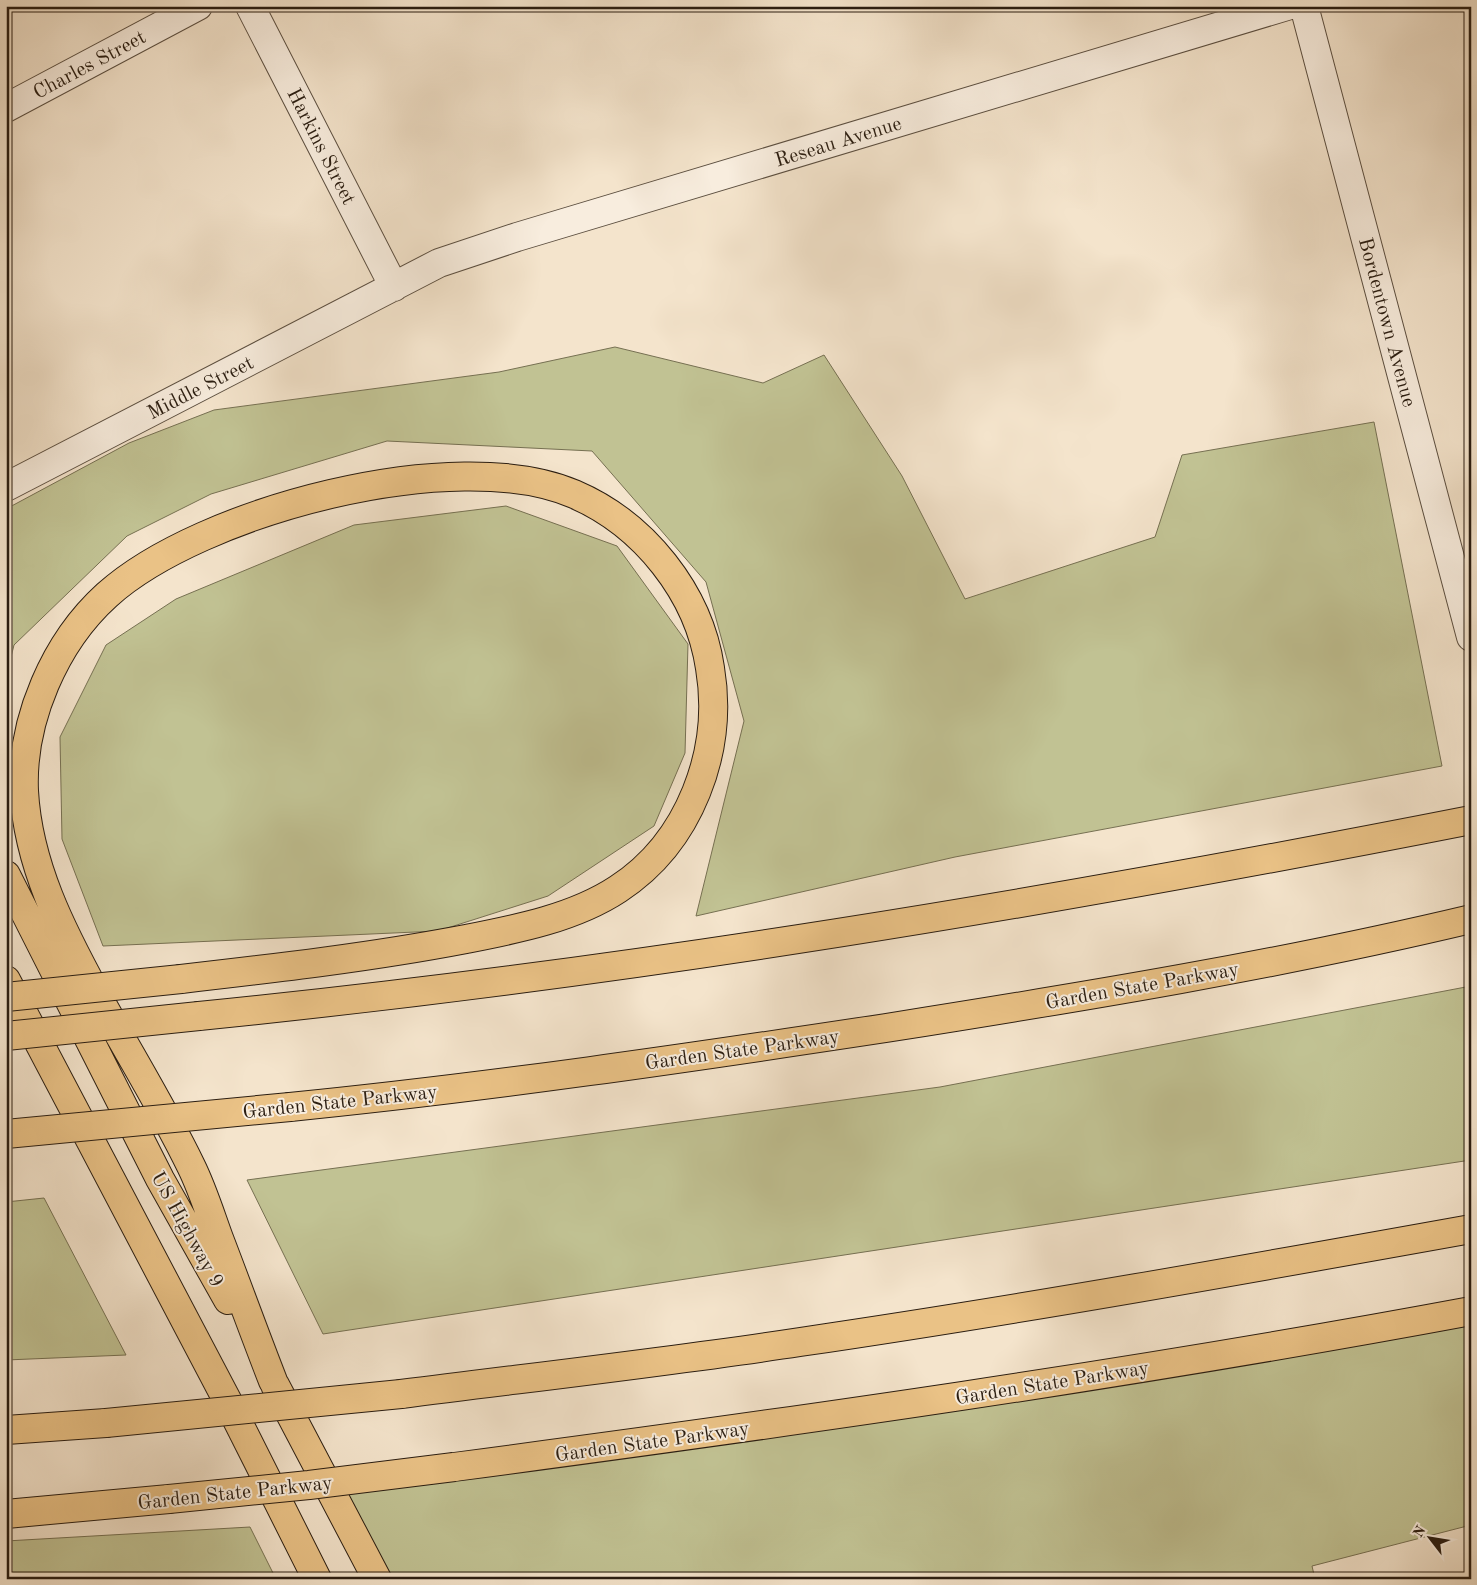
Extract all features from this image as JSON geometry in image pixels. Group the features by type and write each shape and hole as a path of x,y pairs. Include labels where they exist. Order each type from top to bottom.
{"highway":[{"path":"6,997 181,979 378,956 541,922 594,903 618,889 641,871 677,828 692,803 709,750 714,694 705,639 694,613 680,588 646,544 619,519 576,494 552,485 523,479 468,477 390,482 320,495 288,505 224,528 161,558 110,593 79,626 58,658 46,682 29,737 25,782 28,821 42,879 66,938 192,1169 273,1381"},
{"path":"6,1036 416,994 726,952 1138,884 1471,820"},
{"name":"US Highway 9","path":"6,875 160,1179 273,1381 377,1579"},
{"name":"Garden State Parkway","path":"6,1134 400,1095 794,1042 1048,1002 1399,936 1471,919"},
{"path":"6,980 227,1400 317,1579"},
{"path":"6,1430 106,1423 401,1394 698,1357 907,1326 1122,1291 1471,1229"},
{"name":"Garden State Parkway","path":"6,1514 309,1485 454,1467 979,1394 1291,1344 1471,1311"}],"street":[{"name":"Charles Street","path":"6,108 198,6"},
{"name":"Harkins Street","path":"250,6 394,287"},
{"name":"Reseau Avenue","path":"394,287 439,263 517,237 1288,6"},
{"name":"Bordentown Avenue","path":"1304,6 1471,637"},
{"name":"Middle Street","path":"6,487 394,287"}],"green space":[{"path":"615,347 763,383 824,355 902,476 965,599 1155,537 1182,455 1374,422 1442,766 955,857 696,916 744,721 706,582 592,451 387,441 211,494 127,536 14,645 6,677 6,509 129,443 214,410 499,372"},
{"path":"506,506 617,546 688,644 685,753 654,826 548,896 438,931 103,946 62,839 60,737 106,645 176,599 354,525"},
{"path":"1471,986 1471,1160 323,1334 247,1180 940,1087"},
{"path":"44,1198 126,1355 6,1360 6,1202"},
{"path":"1471,1311 1471,1525 1312,1566 1315,1579 377,1579 324,1478"},
{"path":"250,1527 276,1579 6,1579 6,1541"}]}
